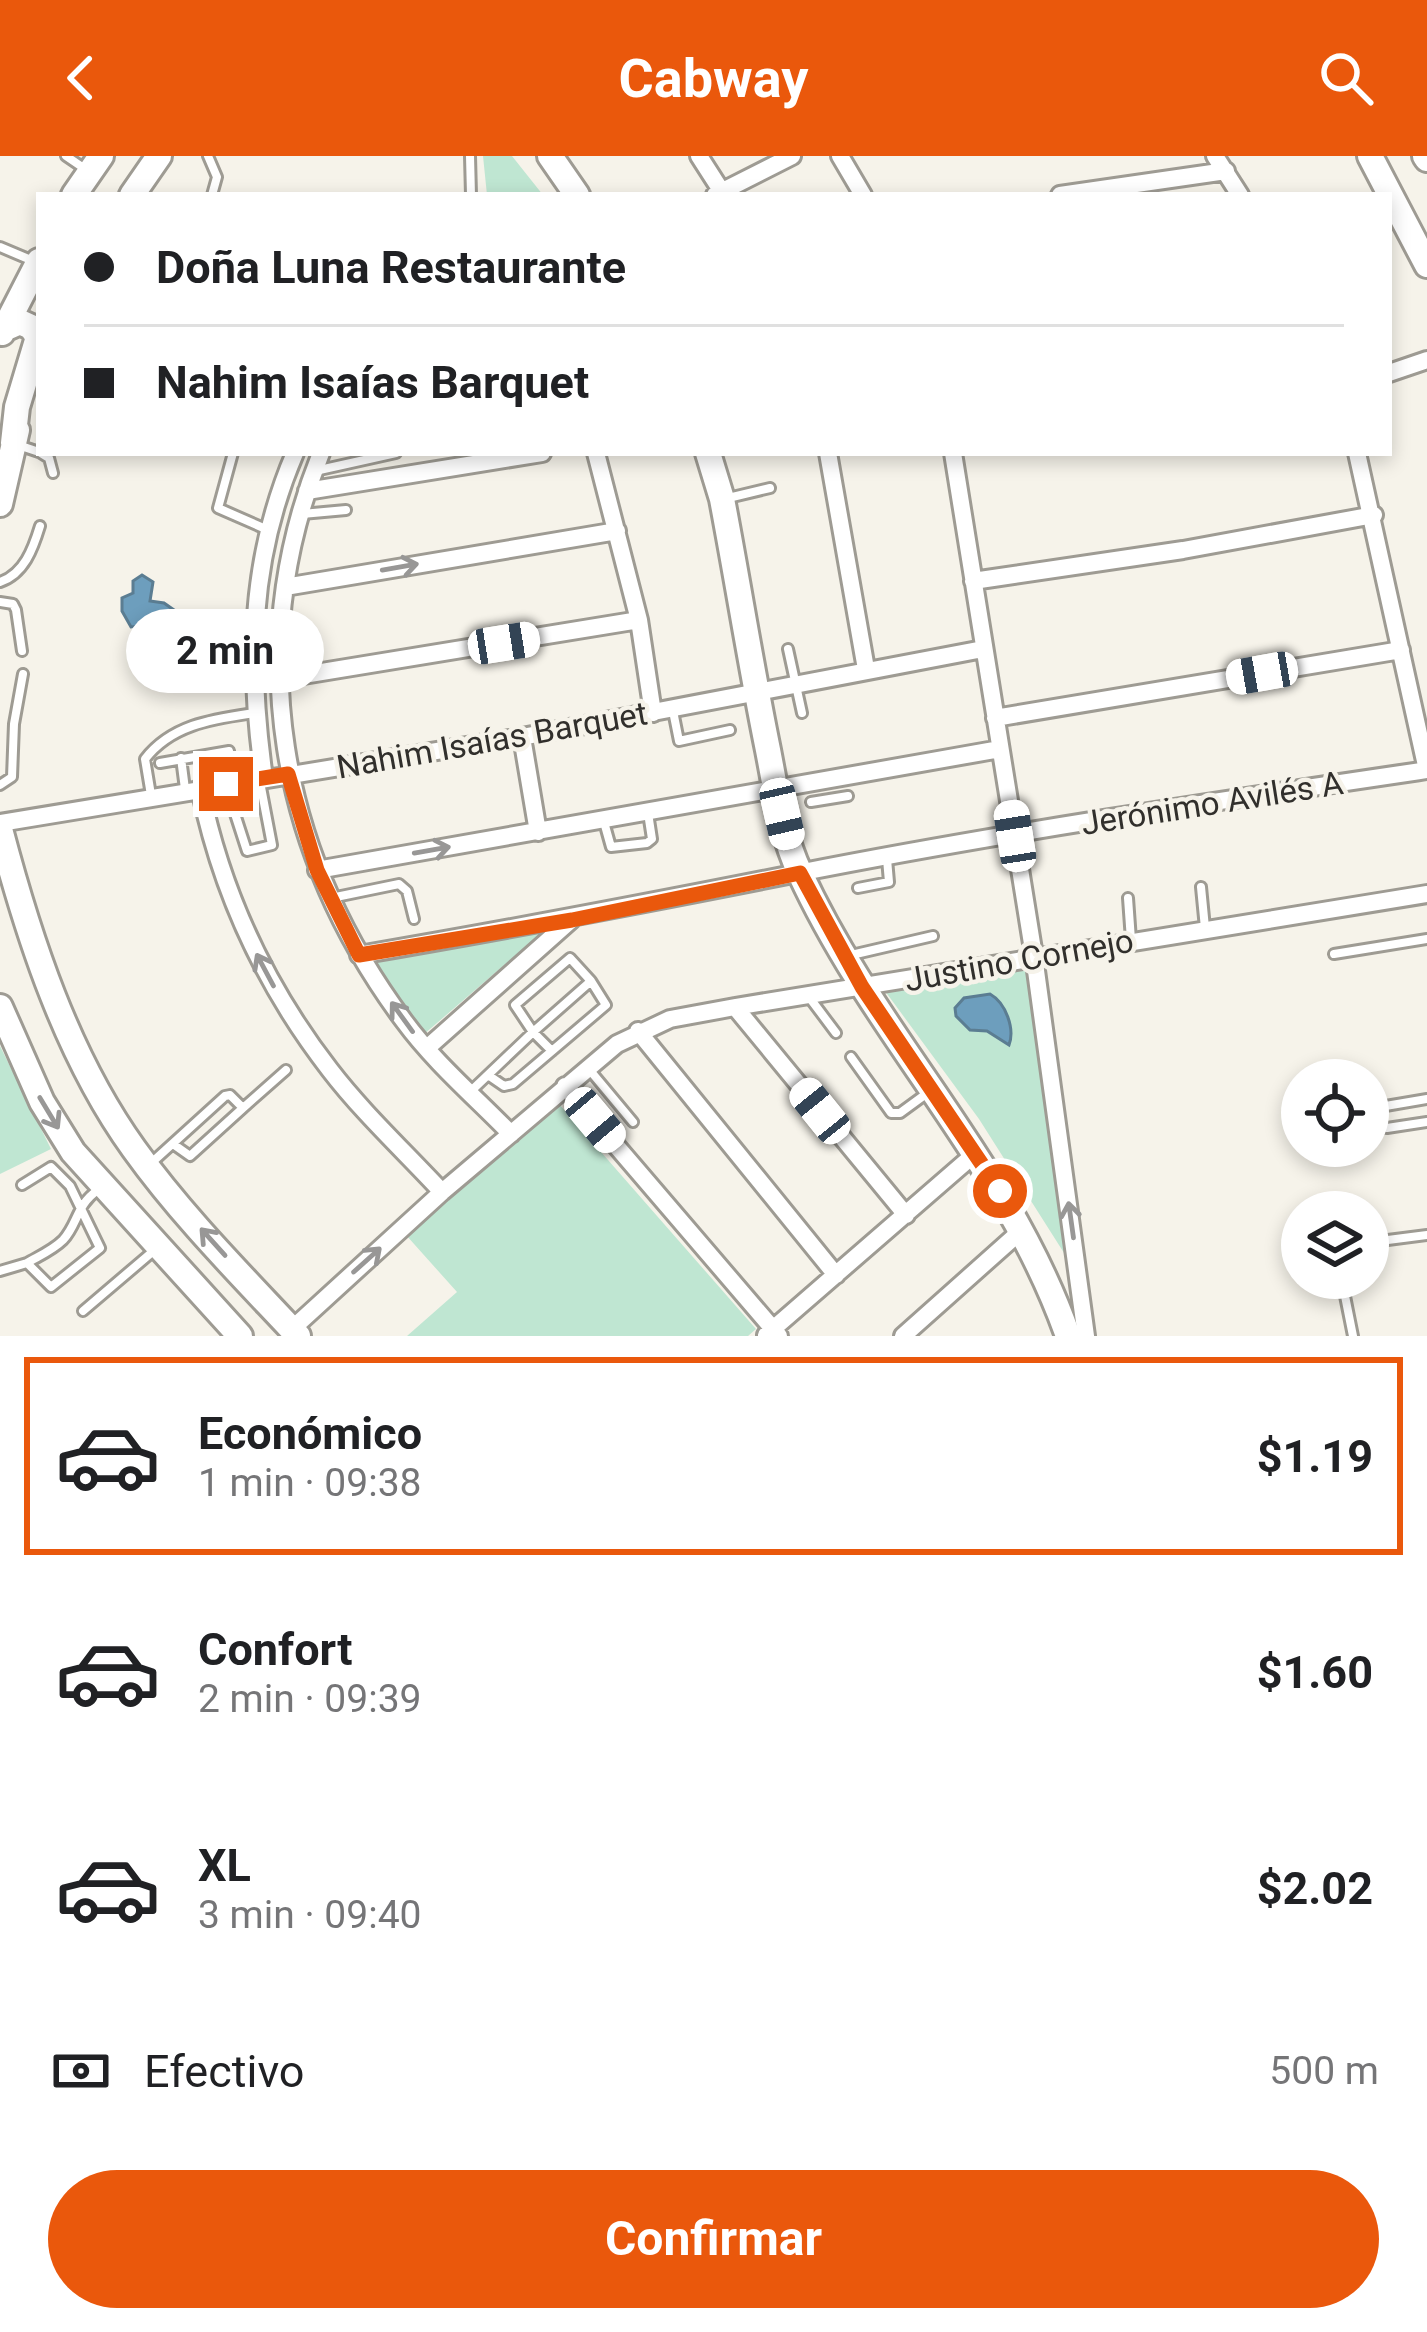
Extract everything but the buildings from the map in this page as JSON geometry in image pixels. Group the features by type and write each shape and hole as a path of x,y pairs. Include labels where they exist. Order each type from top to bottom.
{"main road":[{"path":"134,192 159,156"},
{"path":"550,156 575,192"},
{"path":"1370,156 1389,192"},
{"path":"76,192 95,164"},
{"path":"1392,198 1427,266"},
{"path":"2,334 36,266"},
{"path":"2,334 20,322 36,334"},
{"path":"0,504 16,407 36,343"},
{"path":"13,443 36,380"},
{"path":"709,456 722,500 776,790 800,873 862,987 977,1152 1023,1229 1060,1329"},
{"path":"0,826 23,917 86,1066 112,1114 148,1166 295,1333"},
{"path":"0,1007 41,1102 74,1152 240,1336"}],"street":[{"path":"699,156 720,192"},
{"path":"725,192 792,156"},
{"path":"840,156 860,192"},
{"path":"1076,192 1221,164 1238,192"},
{"path":"1392,372 1427,360"},
{"path":"262,778 252,656 270,530 294,456"},
{"path":"307,491 523,456"},
{"path":"597,456 639,620 653,713"},
{"path":"829,456 866,669"},
{"path":"957,456 1086,1336"},
{"path":"1358,456 1427,770"},
{"path":"317,462 301,514 279,630 288,774 317,870 359,955 427,1048 511,1134"},
{"path":"973,581 1374,515"},
{"path":"285,587 617,531"},
{"path":"279,680 639,620"},
{"name":"Nahim Isaías Barquet","path":"0,826 673,710 983,649"},
{"path":"995,718 1401,650"},
{"path":"522,737 538,832"},
{"path":"317,870 776,790 816,795 1000,748"},
{"name":"Jerónimo Avilés A","path":"359,955 572,920 800,873 1427,770"},
{"path":"192,790 227,889 269,980 330,1071 442,1192"},
{"name":"Justino Cornejo","path":"295,1333 442,1192 587,1067 638,1031 670,1019 736,1007 1427,894"},
{"path":"427,1048 572,920"},
{"path":"736,1007 906,1215"},
{"path":"638,1031 836,1275"},
{"path":"566,1086 772,1334 977,1152"},
{"path":"903,1336 1023,1229"}],"lane":[{"path":"67,156 95,164"},
{"path":"208,156 217,177 214,192"},
{"path":"470,156 471,192"},
{"path":"0,247 36,260"},
{"path":"13,443 36,452"},
{"path":"45,456 53,473"},
{"path":"232,456 218,508 270,530"},
{"path":"317,462 360,457"},
{"path":"722,500 770,488"},
{"path":"301,514 346,510"},
{"path":"0,582 19,570 40,526"},
{"path":"0,602 13,604 16,610 22,651"},
{"path":"788,649 802,713"},
{"path":"0,785 12,778 14,724 23,674"},
{"path":"673,710 679,741 730,730"},
{"path":"152,797 145,759 149,753 202,721 255,712"},
{"path":"160,763 229,751"},
{"path":"181,758 192,790"},
{"path":"226,784 247,851 272,845 262,778"},
{"path":"816,795 848,796"},
{"path":"604,820 611,847 647,843 652,839 648,813"},
{"path":"858,888 891,880 887,858"},
{"path":"330,898 399,884 407,891 414,919"},
{"path":"1201,887 1205,930"},
{"path":"1128,898 1131,941"},
{"path":"845,956 933,936"},
{"path":"1334,954 1427,939"},
{"path":"488,1075 508,1086 552,1051 606,1004 570,958 514,1005 552,1051"},
{"path":"470,1092 591,981"},
{"path":"808,996 836,1034"},
{"path":"851,1057 891,1113 900,1113 933,1090"},
{"path":"587,1067 633,1122"},
{"path":"173,1144 190,1156 286,1070"},
{"path":"148,1166 225,1096 230,1095 243,1108"},
{"path":"1389,1105 1427,1099"},
{"path":"1389,1128 1427,1122"},
{"path":"22,1185 50,1167 70,1186 100,1241 100,1248 51,1287 27,1263"},
{"path":"0,1271 59,1245 84,1200 104,1186"},
{"path":"1389,1240 1427,1234"},
{"path":"83,1311 159,1246"},
{"path":"1346,1299 1353,1336"}],"green space":[{"path":"483,156 512,156 541,192 487,192"},
{"path":"547,928 423,1035 373,958"},
{"path":"1026,970 1078,1275 979,1119 885,991"},
{"path":"0,1046 51,1149 0,1174"},
{"path":"559,1104 756,1329 748,1336 407,1336 457,1292 406,1235"}],"water":[{"path":"142,575 153,582 150,601 174,610 172,623 131,627 122,611 122,598 133,593 133,581"},
{"path":"990,994 1008,1017 1009,1045 987,1031 970,1030 956,1016 955,1008 964,998"}],"route":[{"path":"226,784 288,774 317,870 359,955 572,920 800,873 862,987 1000,1191"}]}
